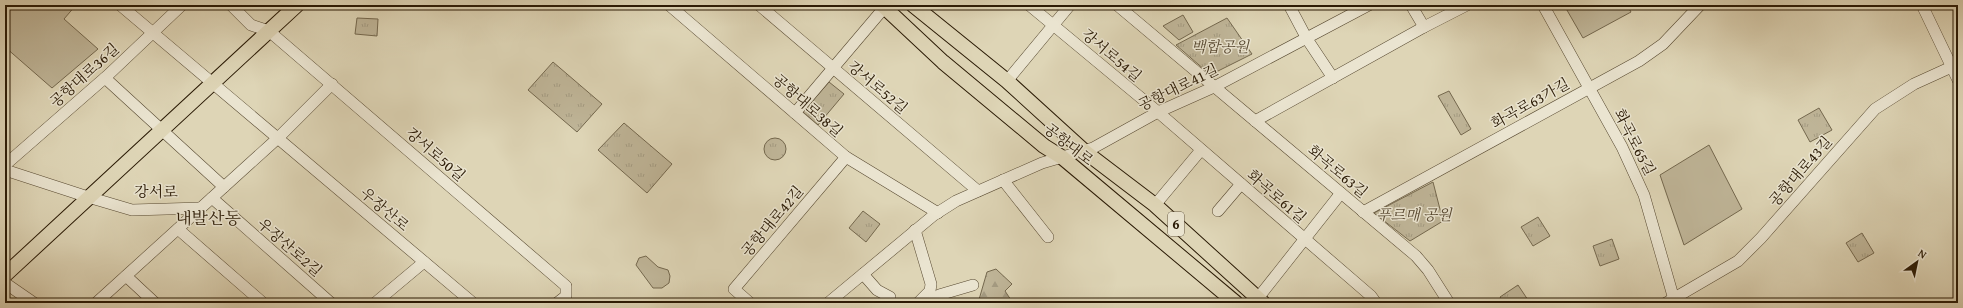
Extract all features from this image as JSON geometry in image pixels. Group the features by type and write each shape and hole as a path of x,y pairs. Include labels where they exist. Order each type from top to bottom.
{"main road":[{"name":"강서로","path":"5,275 297,5"},
{"name":"공항대로","path":"913,5 1007,81 1084,151 1155,205 1260,301"},
{"name":"공항대로","path":"883,6 943,62 1044,146 1063,158 1236,303"}],"street":[{"path":"120,5 213,82"},
{"name":"공항대로36길","path":"5,165 105,78 182,5"},
{"path":"231,5 251,25 269,30"},
{"name":"공항대로38길","path":"669,5 846,157 938,213"},
{"name":"강서로52길","path":"759,5 978,191"},
{"name":"강서로54길","path":"1029,5 1158,112"},
{"path":"1007,81 1052,24 1070,5"},
{"name":"화곡로63길","path":"1117,5 1416,256 1428,270 1449,303"},
{"path":"1290,5 1307,39 1333,78"},
{"name":"공항대로41길","path":"1063,158 1092,148 1158,112 1214,87 1307,39 1368,5"},
{"path":"1411,5 1424,27"},
{"path":"1255,121 1424,27 1467,5"},
{"name":"화곡로65길","path":"1543,5 1622,147 1644,195 1672,302"},
{"name":"화곡로63가길","path":"1363,212 1640,61 1663,44 1700,5"},
{"path":"1922,5 1955,65 1958,80"},
{"name":"공항대로","path":"795,113 883,6"},
{"name":"강서로50길","path":"269,30 566,286 566,296 557,303"},
{"name":"공항대로43길","path":"1672,302 1738,261 1761,238 1876,110 1914,84 1955,65"},
{"path":"105,78 224,187"},
{"name":"우장산로","path":"213,82 473,303"},
{"path":"96,303 278,138 332,84"},
{"name":"화곡로61길","path":"1158,112 1371,296 1376,303"},
{"path":"1155,205 1202,150"},
{"name":"공항대로42길","path":"750,303 734,289 846,157"},
{"path":"828,303 915,230 938,213 978,191 1003,180 1042,163 1063,158"},
{"name":"강서로","path":"5,170 132,210 201,208"},
{"path":"1003,180 1048,237"},
{"path":"1218,211 1241,184"},
{"name":"공항대로","path":"1260,301 1341,193"},
{"name":"우장산로2길","path":"212,198 331,303"},
{"path":"178,229 263,303"},
{"path":"915,230 931,284 930,291 918,303"},
{"path":"375,303 424,262"},
{"path":"862,274 877,290 890,297"},
{"path":"126,276 155,303"},
{"path":"5,283 34,303"},
{"path":"932,303 939,295 973,285"}],"green space":[{"path":"5,5 76,5 64,19 98,49 52,88 5,47"},
{"path":"1564,5 1627,5 1631,12 1583,38"},
{"path":"1183,15 1193,32 1179,40 1163,26"},
{"path":"357,18 378,19 377,36 355,34"},
{"name":"백합공원","path":"1227,18 1252,54 1216,72 1206,71 1176,45"},
{"path":"553,62 602,104 577,132 528,90"},
{"path":"829,82 844,94 818,125 803,112"},
{"path":"1449,91 1471,129 1461,135 1438,96"},
{"path":"1819,108 1832,130 1810,142 1798,120"},
{"path":"624,123 672,164 647,193 598,150"},
{"path":"775,138 783,141 786,149 783,157 775,160 767,157 764,149 767,141"},
{"path":"1709,145 1742,209 1684,245 1660,175"},
{"name":"푸르매 공원","path":"1433,182 1443,221 1410,241 1374,213"},
{"path":"863,211 880,224 866,242 849,228"},
{"path":"1538,217 1550,236 1533,246 1521,227"},
{"path":"1862,233 1874,253 1858,262 1846,243"},
{"path":"1612,239 1619,259 1600,266 1593,246"},
{"path":"646,256 658,267 668,270 670,276 669,283 662,288 653,288 636,265 639,258"},
{"path":"996,269 1012,284 1005,291 1013,303 978,303 987,272"},
{"path":"1518,285 1530,303 1504,303 1500,297"}],"district":[{"name":"내발산동","path":"208,217"}]}
